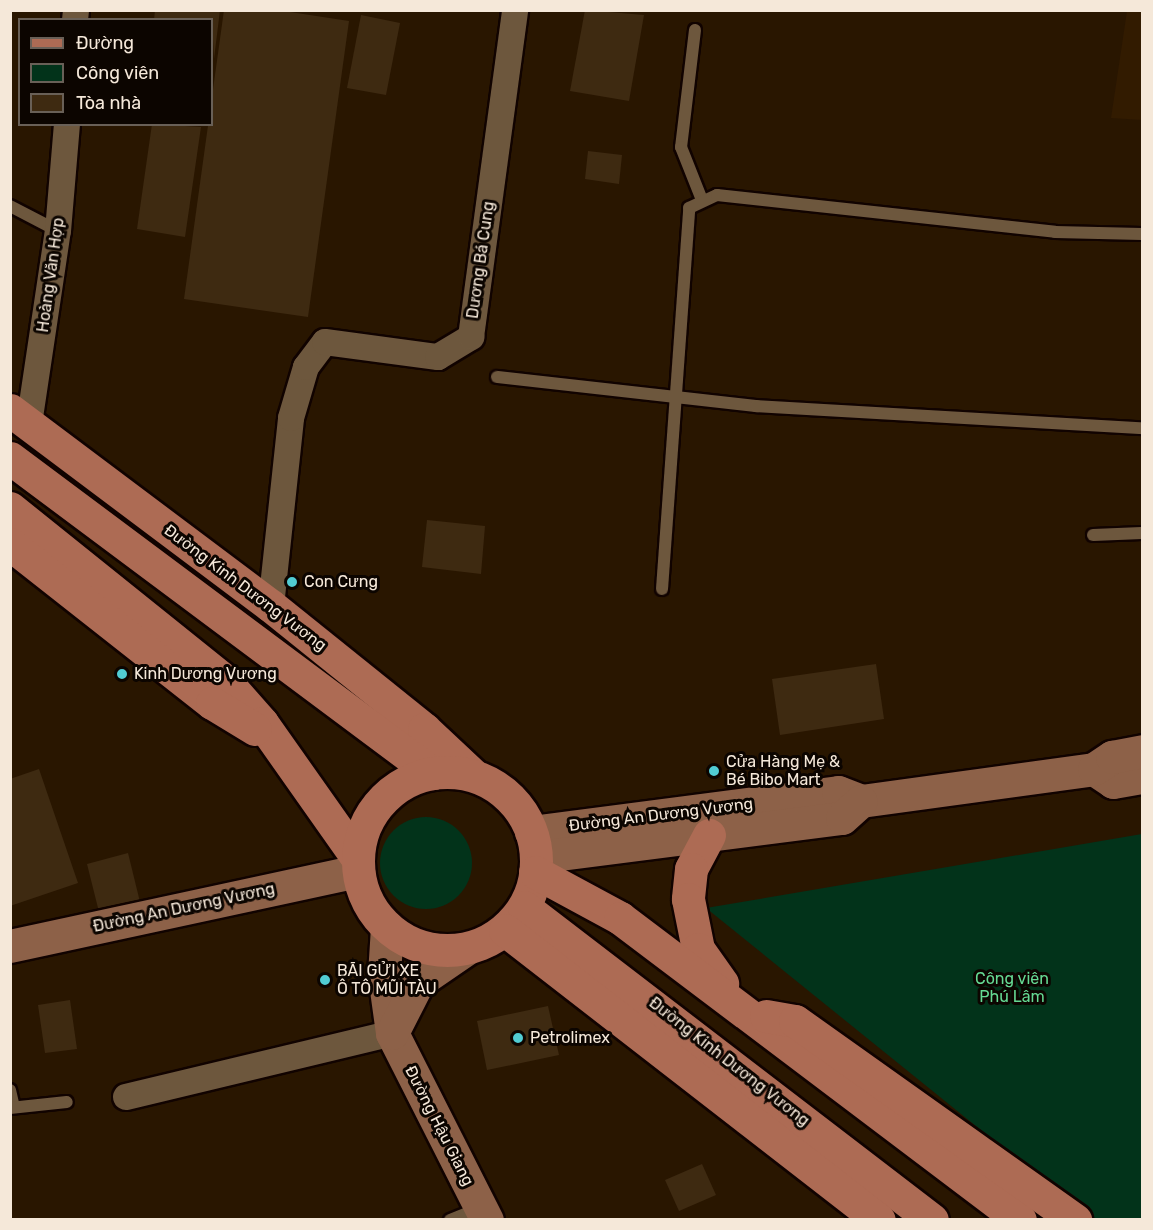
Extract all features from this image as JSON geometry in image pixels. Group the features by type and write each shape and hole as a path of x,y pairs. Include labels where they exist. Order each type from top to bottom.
{"main road":[{"name":"Đường Kinh Dương Vương","path":"20,417 271,606 416,721 473,775"},
{"path":"17,462 20,417"},
{"name":"Đường Kinh Dương Vương","path":"17,462 432,772"},
{"path":"10,508 225,681 274,741 358,865 368,902 387,927 423,948 466,949"},
{"path":"10,544 212,704 274,741"},
{"name":"Đường An Dương Vương","path":"534,853 838,792 861,801 1094,769 1112,757 1143,752"},
{"path":"1094,769 1113,782 1143,777"},
{"path":"358,865 365,826 381,801 405,782 432,772 473,775 506,794 534,853 1020,1220"},
{"name":"Đường An Dương Vương","path":"534,853 709,835 842,818 861,801"},
{"path":"709,835 691,869 692,930 704,962 753,1018"},
{"path":"392,1033 418,982 514,918 534,853"},
{"name":"Đường An Dương Vương","path":"10,946 358,865"},
{"name":"Đường Kinh Dương Vương","path":"514,918 879,1220"},
{"name":"Đường Kinh Dương Vương","path":"514,918 932,1220"},
{"name":"Đường Hậu Giang","path":"387,927 384,975 392,1033 484,1213"},
{"path":"753,1018 775,1016 795,1022 1075,1220"}],"street":[{"name":"Dương Bá Cung","path":"271,606 291,418 306,367 325,342 438,357 471,337 515,10"},
{"name":"Hoàng Văn Hợp","path":"20,417 58,231 67,126"},
{"path":"126,1097 392,1033"}],"lane":[{"path":"695,30 681,147 702,200"},
{"path":"662,589 673,397 689,208 717,195 1055,232 1143,234"},
{"path":"10,206 58,231"},
{"path":"497,377 673,397 1143,428"},
{"path":"1093,535 1143,533"},
{"path":"10,1090 12,1107 67,1102"},
{"path":"450,1220 484,1213"}],"shaded area":[{"path":"1127,11 1142,11 1142,120 1111,118"}],"green space":[{"path":"426,817 444,820 459,830 469,845 472,863 469,881 459,896 444,906 426,909 408,906 393,896 383,881 380,863 383,845 393,830 408,820"},
{"name":"Công viên Phú Lâm","path":"1142,834 1142,1219 1091,1219 706,908"}],"building":[{"path":"155,10 220,10 214,59 213,18 154,18"},
{"path":"224,10 277,10 349,21 308,317 184,299 208,126 213,126 213,89"},
{"path":"585,10 644,15 629,101 570,91"},
{"path":"361,15 400,23 386,95 347,88"},
{"path":"152,126 201,127 185,237 137,229"},
{"path":"588,151 622,155 619,184 585,179"},
{"path":"427,520 485,526 481,574 422,567"},
{"path":"876,664 884,719 780,735 772,679"},
{"path":"39,769 78,883 10,906 10,779"},
{"path":"128,853 140,902 99,912 87,864"},
{"path":"70,1000 77,1049 45,1053 38,1005"},
{"name":"Petrolimex","path":"548,1006 559,1055 487,1070 477,1021"},
{"path":"702,1164 716,1195 679,1211 665,1180"}],"place":[{"name":"Con Cưng","path":"292,582"},
{"name":"Kinh Dương Vương","path":"122,674"},
{"name":"Cửa Hàng Mẹ & Bé Bibo Mart","path":"714,771"},
{"name":"BÃI GỬI XE Ô TÔ MŨI TÀU","path":"325,980"},
{"name":"Petrolimex","path":"518,1038"}]}
